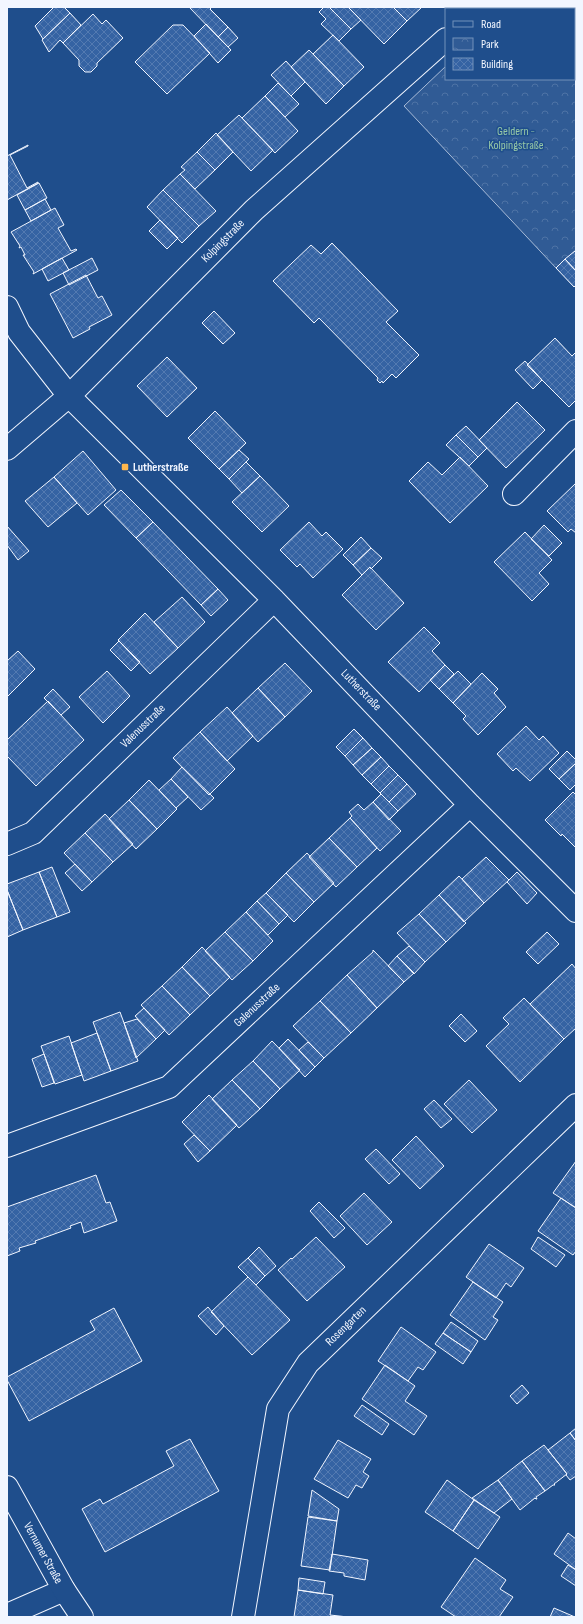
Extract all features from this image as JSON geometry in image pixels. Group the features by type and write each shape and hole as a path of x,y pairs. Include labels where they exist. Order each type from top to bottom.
{"street":[{"name":"Kolpingstraße","path":"7,449 69,396 254,210 445,41"},
{"name":"Lutherstraße","path":"7,307 18,332 69,396 274,600 470,805 576,910"},
{"path":"514,494 576,431"},
{"name":"Valenusstraße","path":"7,844 33,833 274,600"},
{"name":"Galenusstraße","path":"7,1146 169,1087 470,805"},
{"name":"Rosengarten","path":"243,1617 278,1410 308,1363 576,1105"},
{"name":"Vernumer Straße","path":"7,1487 64,1590 82,1617"},
{"path":"7,1615 64,1590"}],"green space":[{"name":"Geldern - Kolpingstraße","path":"445,67 445,80 575,80 575,76 576,250 556,268 404,106"}],"building":[{"path":"54,7 64,7 70,13 43,39 35,26"},
{"path":"189,7 212,7 210,9 228,27 218,37"},
{"path":"324,7 329,7 351,29 339,41 321,24 326,19 319,12"},
{"path":"329,7 348,7 361,20 351,29"},
{"path":"348,7 393,7 407,21 384,44"},
{"path":"393,7 422,7 407,21"},
{"path":"70,13 81,25 63,43 60,40 49,52 42,40"},
{"path":"93,14 102,24 106,20 123,38 97,63 97,66 91,72 85,72 79,66 79,60 63,43"},
{"path":"206,24 231,50 218,63 194,36"},
{"path":"173,25 183,25 210,53 167,94 135,62"},
{"path":"228,27 238,38 228,47 218,37"},
{"path":"333,35 364,67 344,86 313,54"},
{"path":"309,50 344,86 326,104 291,67"},
{"path":"286,61 305,82 291,96 271,75"},
{"path":"278,83 299,104 285,117 265,96"},
{"path":"265,96 298,131 275,153 242,118"},
{"path":"239,115 273,150 251,171 217,135"},
{"path":"216,133 233,152 215,170 197,152"},
{"path":"28,145 10,155 27,188 38,183 7,200 7,156"},
{"path":"197,152 215,170 195,189 180,174 185,170 181,167"},
{"path":"180,174 216,211 199,226 163,190"},
{"path":"39,183 47,198 25,210 17,195"},
{"path":"163,190 199,226 182,243 147,207"},
{"path":"45,199 51,210 31,221 25,210"},
{"path":"55,208 64,225 58,228 71,251 77,250 33,274 34,272 23,255 25,255 21,247 19,248 20,246 11,232"},
{"path":"160,220 178,238 167,249 149,231"},
{"path":"332,243 398,311 386,322 419,355 396,378 392,374 383,383 382,381 380,383 377,380 378,378 319,318 314,323 273,281 311,245 321,254"},
{"path":"575,251 576,252 576,271 565,259"},
{"path":"62,258 69,270 48,281 42,269"},
{"path":"92,258 98,270 69,285 63,273"},
{"path":"565,259 576,271 576,285 574,287 556,268"},
{"path":"86,275 98,298 102,296 112,315 89,327 90,329 73,338 50,294"},
{"path":"214,311 235,333 223,344 202,323"},
{"path":"555,338 572,356 576,352 576,400 569,407 527,365"},
{"path":"167,357 197,388 167,417 137,386"},
{"path":"525,361 542,380 533,389 515,370"},
{"path":"517,402 545,430 506,468 479,440"},
{"path":"215,411 246,443 219,469 188,438"},
{"path":"466,426 487,448 478,457 456,435"},
{"path":"456,435 478,457 469,466 446,445"},
{"path":"239,450 249,459 229,479 219,469"},
{"path":"83,451 116,490 88,515 54,477"},
{"path":"460,457 488,486 450,523 409,481 428,462 442,475"},
{"path":"246,462 260,476 242,493 229,479"},
{"path":"260,476 289,506 262,532 232,502"},
{"path":"54,477 77,503 48,527 25,501"},
{"path":"576,483 576,533 571,529 568,532 547,511"},
{"path":"121,490 153,522 136,538 104,505"},
{"path":"153,522 218,589 201,605 136,538"},
{"path":"309,522 322,536 326,532 343,549 313,578 300,564 297,567 280,550"},
{"path":"544,525 562,543 549,556 531,539"},
{"path":"7,526 29,551 18,560 7,545"},
{"path":"525,532 552,560 539,573 549,584 532,601 494,562"},
{"path":"361,537 371,548 353,565 343,555"},
{"path":"371,548 382,558 371,569 370,567 362,575 353,565"},
{"path":"370,567 404,603 376,630 342,595"},
{"path":"218,589 228,600 211,616 201,605"},
{"path":"182,597 205,622 178,648 154,622"},
{"path":"145,613 178,648 150,674 118,640"},
{"path":"424,627 440,643 432,651 445,665 419,692 388,662"},
{"path":"119,641 140,662 131,671 110,650"},
{"path":"18,651 35,669 7,697 7,661"},
{"path":"285,663 312,691 285,717 258,688"},
{"path":"445,665 454,674 439,689 430,680"},
{"path":"107,671 130,696 103,723 79,697"},
{"path":"458,671 471,684 453,703 439,689"},
{"path":"482,673 498,689 494,693 506,707 478,735 463,719 466,716 453,703"},
{"path":"258,688 285,717 258,742 232,713"},
{"path":"53,689 70,707 61,715 44,698"},
{"path":"48,701 84,740 36,786 7,756 7,740"},
{"path":"227,707 253,736 227,761 200,732"},
{"path":"526,726 539,740 543,736 559,753 530,781 516,768 513,771 497,754"},
{"path":"354,729 363,738 345,756 336,747"},
{"path":"200,732 235,769 209,795 173,758"},
{"path":"363,738 372,748 353,765 345,756"},
{"path":"372,748 381,757 362,775 353,765"},
{"path":"567,751 576,760 576,763 559,779 549,769"},
{"path":"381,757 389,766 371,784 362,775"},
{"path":"576,763 576,784 570,790 559,779"},
{"path":"389,766 398,775 380,793 371,784"},
{"path":"182,767 214,798 201,810 171,779"},
{"path":"398,775 407,784 389,802 380,793"},
{"path":"171,779 188,797 176,808 159,790"},
{"path":"149,780 177,809 157,829 129,800"},
{"path":"407,784 416,794 398,811 389,802"},
{"path":"573,792 576,795 576,848 545,820"},
{"path":"381,794 398,811 389,820 373,802"},
{"path":"129,800 157,829 136,849 109,819"},
{"path":"373,802 401,831 380,851 350,818 352,816 349,812 358,804 364,810"},
{"path":"105,814 133,844 113,862 85,833"},
{"path":"350,818 377,848 357,867 329,838"},
{"path":"85,833 113,862 92,882 64,853"},
{"path":"329,838 357,867 336,887 309,857"},
{"path":"307,853 334,883 314,902 286,873"},
{"path":"486,857 509,880 484,903 462,879"},
{"path":"75,864 92,882 82,891 65,873"},
{"path":"52,867 70,912 57,917 39,872"},
{"path":"39,872 57,917 23,930 7,890 7,884"},
{"path":"517,872 537,893 527,904 507,882"},
{"path":"286,873 314,902 294,922 266,893"},
{"path":"459,876 484,903 464,922 439,895"},
{"path":"7,890 23,930 7,937"},
{"path":"266,893 288,915 279,924 257,901"},
{"path":"439,895 466,923 446,942 419,914"},
{"path":"257,901 279,924 268,935 246,912"},
{"path":"246,912 273,941 253,961 225,932"},
{"path":"419,914 446,942 425,962 397,933"},
{"path":"225,932 253,961 232,980 205,951"},
{"path":"547,932 559,944 538,964 526,952"},
{"path":"409,946 425,962 414,974 397,956"},
{"path":"202,947 230,977 210,996 182,967"},
{"path":"373,950 404,982 377,1008 347,975 373,952"},
{"path":"397,956 414,973 404,982 388,966"},
{"path":"572,964 576,969 576,1028 564,1039 530,1004"},
{"path":"182,967 210,996 190,1015 162,986"},
{"path":"347,975 377,1008 351,1033 320,1001"},
{"path":"162,986 190,1015 169,1035 141,1005"},
{"path":"524,998 564,1039 520,1082 486,1046 509,1024 503,1018"},
{"path":"320,1001 351,1033 324,1058 293,1026"},
{"path":"144,1008 165,1030 156,1039 135,1016"},
{"path":"120,1012 138,1061 111,1071 93,1022"},
{"path":"461,1014 477,1031 465,1042 449,1026"},
{"path":"137,1019 156,1039 136,1058 124,1023"},
{"path":"97,1033 111,1071 84,1081 71,1043"},
{"path":"69,1036 82,1075 55,1084 41,1046"},
{"path":"288,1039 315,1067 305,1077 279,1048"},
{"path":"272,1041 300,1070 280,1089 253,1061"},
{"path":"308,1042 324,1058 315,1067 299,1050"},
{"path":"44,1054 54,1083 42,1087 32,1059"},
{"path":"253,1061 280,1089 260,1109 232,1080"},
{"path":"232,1080 260,1109 239,1128 212,1099"},
{"path":"469,1080 497,1110 472,1133 444,1104"},
{"path":"209,1095 237,1125 210,1151 182,1122"},
{"path":"434,1100 452,1119 441,1128 424,1109"},
{"path":"194,1135 210,1151 198,1162 184,1144"},
{"path":"416,1136 444,1166 420,1189 392,1160"},
{"path":"376,1149 400,1174 389,1184 365,1159"},
{"path":"576,1161 576,1208 553,1193"},
{"path":"96,1175 106,1203 110,1202 117,1221 84,1233 81,1222 70,1226 71,1228 35,1241 36,1243 19,1248 20,1251 7,1256 7,1207"},
{"path":"364,1193 392,1222 367,1245 340,1216"},
{"path":"561,1198 576,1208 576,1251 573,1255 538,1231"},
{"path":"319,1202 345,1228 334,1238 310,1211"},
{"path":"316,1237 345,1267 307,1301 278,1270"},
{"path":"538,1237 565,1255 556,1267 531,1249"},
{"path":"489,1244 524,1268 511,1287 506,1283 496,1298 466,1277"},
{"path":"259,1247 276,1266 265,1276 248,1258"},
{"path":"248,1258 265,1276 256,1285 238,1267"},
{"path":"248,1277 290,1320 252,1355 211,1312"},
{"path":"473,1282 503,1302 493,1317 498,1320 485,1340 450,1315"},
{"path":"208,1307 224,1326 216,1335 198,1316"},
{"path":"114,1308 142,1361 29,1421 7,1380 7,1377 95,1330 90,1321"},
{"path":"451,1322 478,1341 471,1352 443,1333"},
{"path":"401,1327 436,1352 423,1370 418,1367 408,1381 378,1361"},
{"path":"443,1333 471,1352 463,1364 435,1344"},
{"path":"385,1365 415,1386 405,1401 427,1416 414,1435 362,1399"},
{"path":"522,1385 529,1393 517,1404 510,1396"},
{"path":"362,1405 389,1424 382,1435 354,1416"},
{"path":"576,1428 576,1441 570,1433"},
{"path":"570,1433 576,1441 576,1476 570,1480 548,1450"},
{"path":"190,1439 219,1491 105,1552 82,1509 100,1499 103,1504 174,1466 166,1451"},
{"path":"338,1440 371,1459 363,1472 369,1476 362,1488 356,1485 348,1498 314,1479"},
{"path":"544,1445 567,1474 554,1484 555,1485 545,1491 522,1461"},
{"path":"522,1461 545,1491 536,1497 537,1499 535,1498 520,1510 498,1480"},
{"path":"447,1480 474,1500 453,1531 425,1512"},
{"path":"498,1480 512,1499 494,1513 472,1498"},
{"path":"312,1490 339,1509 337,1521 308,1516"},
{"path":"474,1500 500,1517 478,1549 453,1531"},
{"path":"308,1517 337,1521 330,1570 301,1566"},
{"path":"568,1533 576,1539 575,1569 554,1554"},
{"path":"332,1554 368,1560 365,1580 344,1576 344,1573 329,1571"},
{"path":"475,1558 506,1580 500,1589 513,1597 499,1617 456,1617 441,1607"},
{"path":"568,1565 576,1570 576,1586 561,1576"},
{"path":"299,1578 325,1582 323,1594 298,1590"},
{"path":"298,1590 333,1595 330,1615 348,1617 294,1617"},
{"path":"554,1608 575,1617 550,1617"}],"place":[{"name":"Lutherstraße","path":"125,467"}]}
